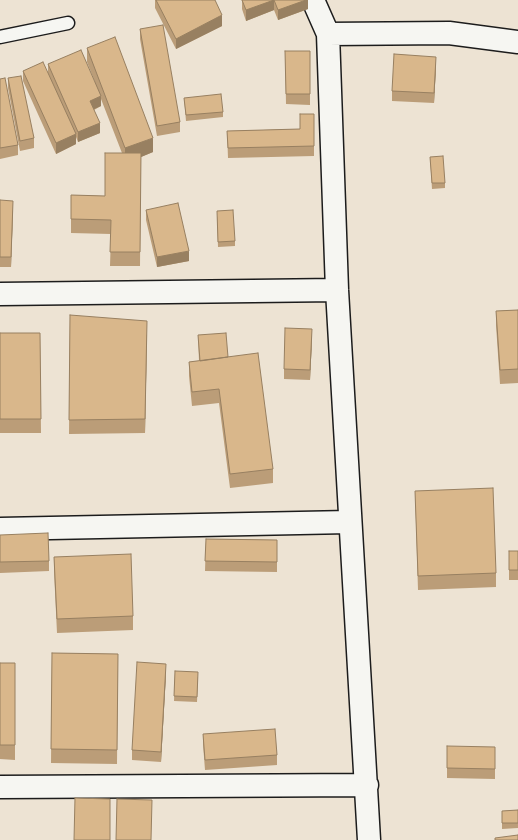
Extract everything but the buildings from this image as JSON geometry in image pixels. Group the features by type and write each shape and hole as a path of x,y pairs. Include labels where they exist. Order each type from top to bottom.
{"street":[{"path":"313,0 328,34 337,290 368,840"},
{"path":"328,34 449,33 518,42"},
{"path":"0,294 337,290"},
{"path":"0,529 349,522"},
{"path":"0,787 366,785"}],"lane":[{"path":"0,37 68,23"}],"shaded area":[{"path":"0,0 518,0 518,840 0,840"}]}
